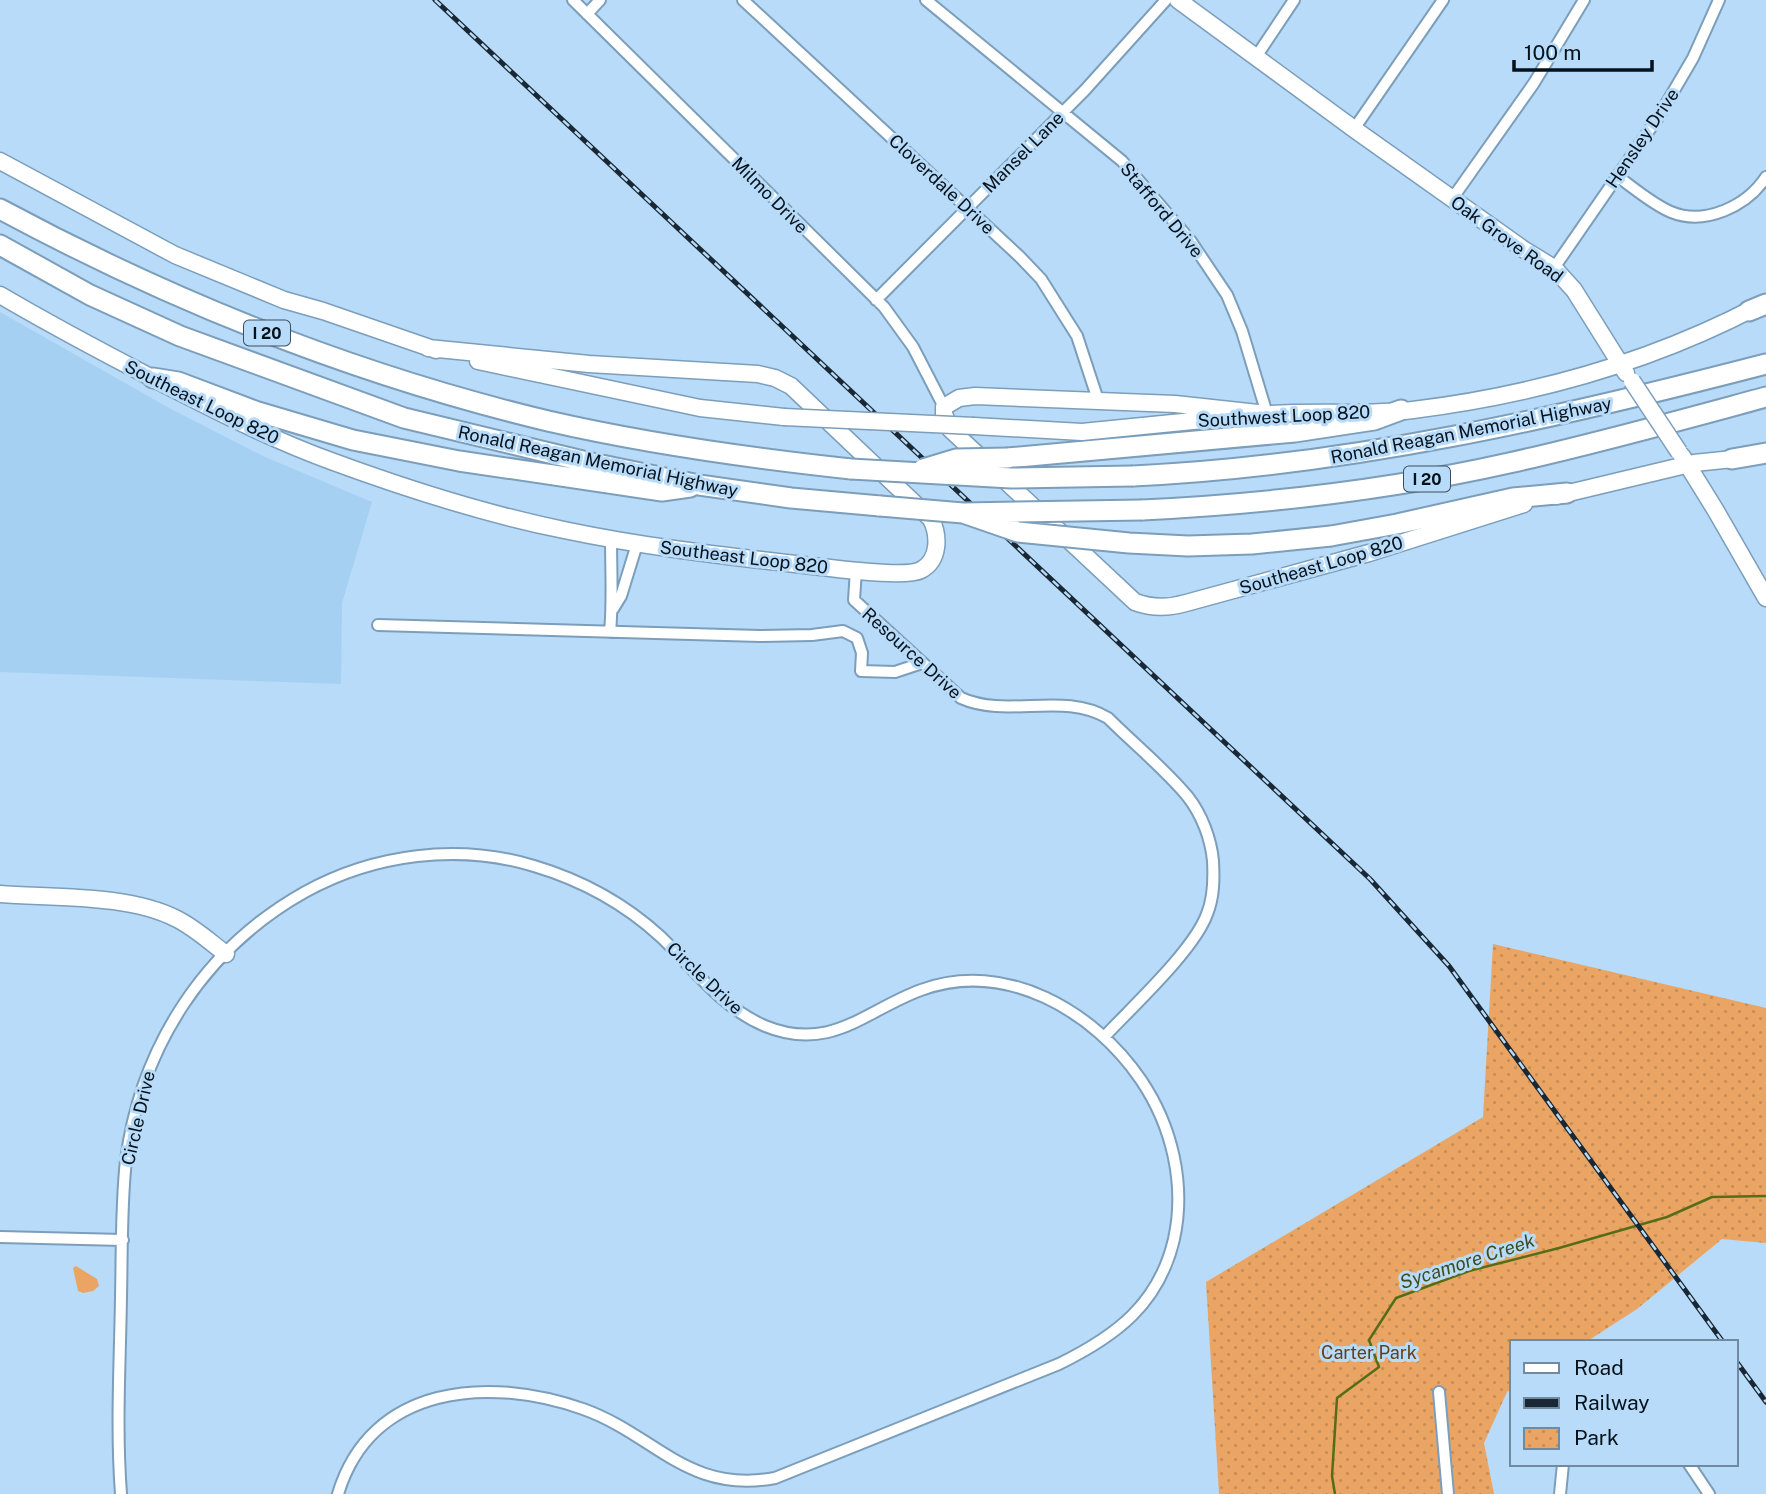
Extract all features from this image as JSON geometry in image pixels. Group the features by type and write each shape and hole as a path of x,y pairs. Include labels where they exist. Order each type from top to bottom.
{"highway":[{"name":"Ronald Reagan Memorial Highway","path":"0,209 80,251 195,304 270,334 396,378 471,400 581,428 724,454 907,474 1011,478 1133,476 1283,465 1409,445 1526,422 1762,364"},
{"name":"Ronald Reagan Memorial Highway","path":"0,245 90,295 180,336 404,418 587,462 699,485 790,498 880,506 962,513 1142,510 1304,497 1417,481 1510,463 1766,397"},
{"path":"153,378 178,382 301,426 405,451 662,491 699,485"},
{"path":"907,474 956,460 1008,458 1295,432 1374,419 1401,410"},
{"path":"1707,413 1766,412"},
{"path":"1732,458 1766,455"},
{"path":"962,513 1018,532 1129,543 1188,546 1252,544 1331,536 1513,498 1567,493"}],"main road":[{"name":"Oak Grove Road","path":"1178,0 1452,199 1554,268 1574,290 1683,458 1766,598"},
{"name":"Southeast Loop 820","path":"0,161 175,255 284,300 428,348 496,366 700,408 784,417"},
{"name":"Southeast Loop 820","path":"0,295 64,333 286,443 405,486 509,517 637,544 856,570 912,573 930,564 935,553 936,529 922,510 791,386 775,378 758,374 538,360 428,348"},
{"name":"Southwest Loop 820","path":"784,417 1082,432 1267,414 1401,410 1496,397 1621,365 1760,306"},
{"path":"944,407 959,398 975,396 1175,404 1267,414"},
{"name":"Southeast Loop 820","path":"944,407 950,429 1135,602 1160,607 1185,603 1369,553 1683,458 1732,458"},
{"path":"0,894 125,902 177,919 226,954"}],"street":[{"name":"Milmo Drive","path":"573,0 893,318 913,347 944,407"},
{"path":"587,14 600,0"},
{"name":"Cloverdale Drive","path":"743,0 1041,279 1076,336 1098,400"},
{"name":"Stafford Drive","path":"926,0 1122,161 1190,240 1227,295 1242,331 1267,414"},
{"name":"Mansel Lane","path":"876,300 1085,90 1166,0"},
{"path":"1256,57 1294,0"},
{"path":"1354,129 1443,0"},
{"path":"1452,199 1534,83 1584,0"},
{"name":"Hensley Drive","path":"1554,268 1682,79 1719,0"},
{"path":"1617,176 1673,213 1692,216 1714,214 1735,205 1758,190 1766,177"},
{"path":"610,632 613,609 610,595 611,539"},
{"path":"613,609 621,596 637,544"},
{"name":"Resource Drive","path":"856,570 854,600 961,698 972,703 1071,706 1095,711 1108,718 1188,797 1199,813 1212,850 1214,877 1207,915 1190,943 1105,1036"},
{"path":"378,625 760,636 844,631 857,638 862,653 861,671 895,672 922,663"},
{"name":"Circle Drive","path":"121,1494 118,1441 127,1156 145,1081 157,1050 177,1012 212,968 269,916 293,899 346,873 396,859 423,855 478,855 531,865 570,878 607,896 658,935 726,1003 746,1017 774,1030 797,1034 834,1031 851,1026 918,991 955,982 1005,984 1032,991 1060,1003 1105,1036 1132,1066 1162,1117 1172,1148 1179,1199 1172,1248 1154,1290 1126,1323 1103,1341 1059,1364 775,1478 745,1486 709,1483 689,1475 624,1431 583,1409 535,1397 471,1392 443,1395 417,1403 378,1428 357,1452 344,1473 338,1494"},
{"path":"0,1237 123,1240"},
{"path":"1439,1392 1448,1494"},
{"path":"1560,1494 1563,1466"},
{"path":"1690,1466 1709,1494"}],"shaded area":[{"path":"0,312 169,408 265,457 372,502 342,603 341,684 0,672"}],"green space":[{"name":"Carter Park","path":"1493,944 1766,1008 1766,1243 1722,1239 1637,1309 1589,1340 1510,1340 1510,1390 1484,1443 1494,1494 1219,1494 1206,1282 1483,1117"},
{"path":"76,1266 97,1279 99,1286 93,1291 78,1291 73,1268"}],"waterway":[{"name":"Sycamore Creek","path":"1335,1494 1332,1476 1337,1398 1379,1367 1369,1340 1396,1298 1469,1271 1667,1217 1712,1197 1766,1196"}],"railway":[{"path":"435,0 1370,879 1449,966 1722,1340"},
{"path":"1738,1364 1766,1402"}]}
